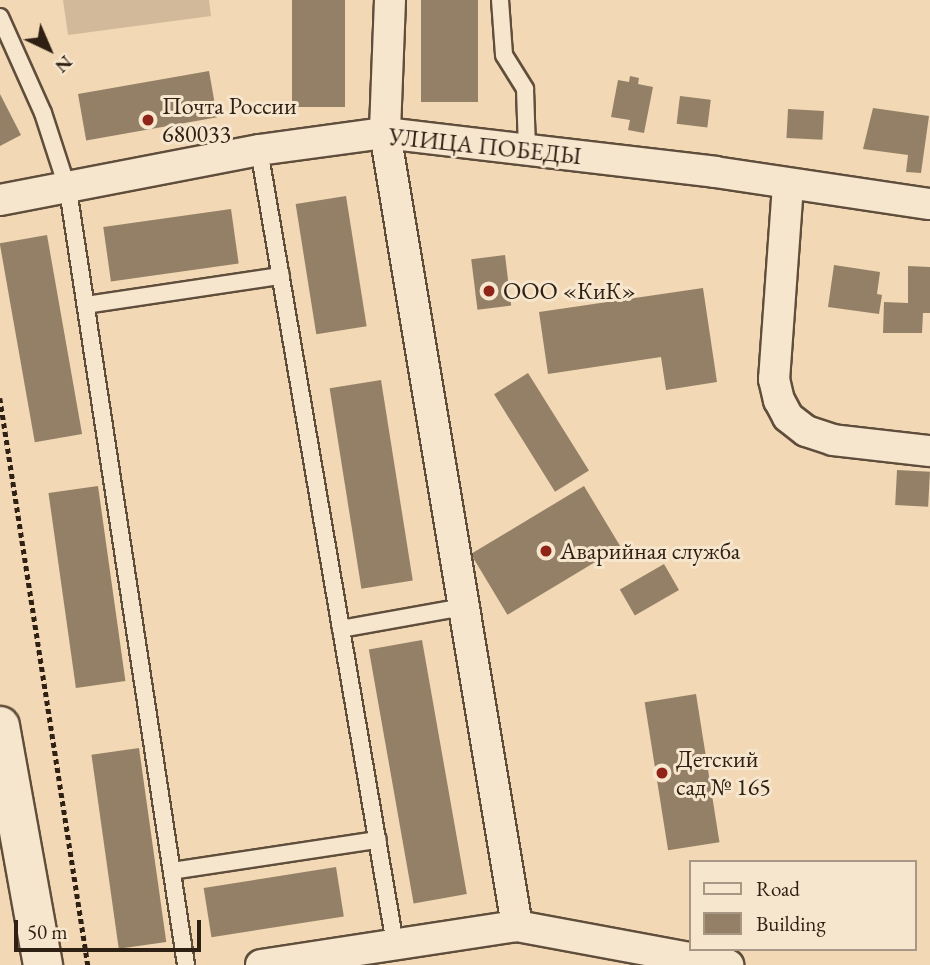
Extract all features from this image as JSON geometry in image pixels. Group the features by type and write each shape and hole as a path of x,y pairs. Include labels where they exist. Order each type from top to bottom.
{"main road":[{"path":"0,726 43,965"}],"street":[{"path":"390,0 385,133 517,926"},
{"name":"УЛИЦА ПОБЕДЫ","path":"0,200 68,190 259,150 385,133 715,172 788,185 930,204"},
{"path":"788,185 774,379 779,400 788,417 806,431 833,440 930,451"},
{"path":"261,965 517,926 728,965"}],"lane":[{"path":"500,0 504,55 525,89 527,148"},
{"path":"0,18 43,113 68,190 186,965"},
{"path":"259,150 396,944"},
{"path":"86,305 281,276"},
{"path":"341,629 463,607"},
{"path":"172,871 378,840"}],"path":[{"path":"0,398 88,965"}],"shaded area":[{"path":"63,0 209,0 211,16 68,35"}],"building":[{"path":"292,0 345,0 345,107 292,107"},
{"path":"421,0 478,0 478,102 421,102"},
{"path":"209,71 217,117 86,140 78,94"},
{"path":"630,76 639,78 638,84 653,87 644,133 628,130 630,120 611,117 618,80 629,82"},
{"path":"0,94 21,135 0,146"},
{"path":"680,96 711,100 707,128 677,124"},
{"path":"873,108 929,116 921,173 906,172 908,155 863,149"},
{"path":"788,109 824,111 822,140 786,138"},
{"path":"346,196 367,326 316,334 296,204"},
{"path":"231,209 239,263 111,281 103,227"},
{"path":"47,235 82,434 35,442 0,243"},
{"path":"505,255 511,306 477,310 471,259"},
{"path":"834,265 880,272 877,294 882,295 879,314 828,307"},
{"path":"908,266 930,267 930,313 923,313 922,333 883,333 884,302 908,303"},
{"path":"703,288 717,382 666,390 661,357 548,374 539,312"},
{"path":"528,373 589,471 555,492 494,394"},
{"path":"381,380 413,581 361,589 330,388"},
{"path":"897,470 930,472 928,507 895,505"},
{"path":"98,486 125,681 76,688 48,493"},
{"name":"Аварийная служба","path":"584,486 621,547 507,615 471,554"},
{"path":"664,564 679,590 635,615 620,590"},
{"path":"422,640 467,894 414,903 369,649"},
{"path":"696,694 719,842 668,850 645,702"},
{"path":"139,748 166,942 119,949 91,755"},
{"path":"336,867 344,916 211,937 204,888"}],"place":[{"name":"Почта России 680033","path":"148,120"},
{"name":"ООО «КиК»","path":"489,291"},
{"name":"Аварийная служба","path":"546,551"},
{"name":"Детский сад № 165","path":"662,773"}]}
